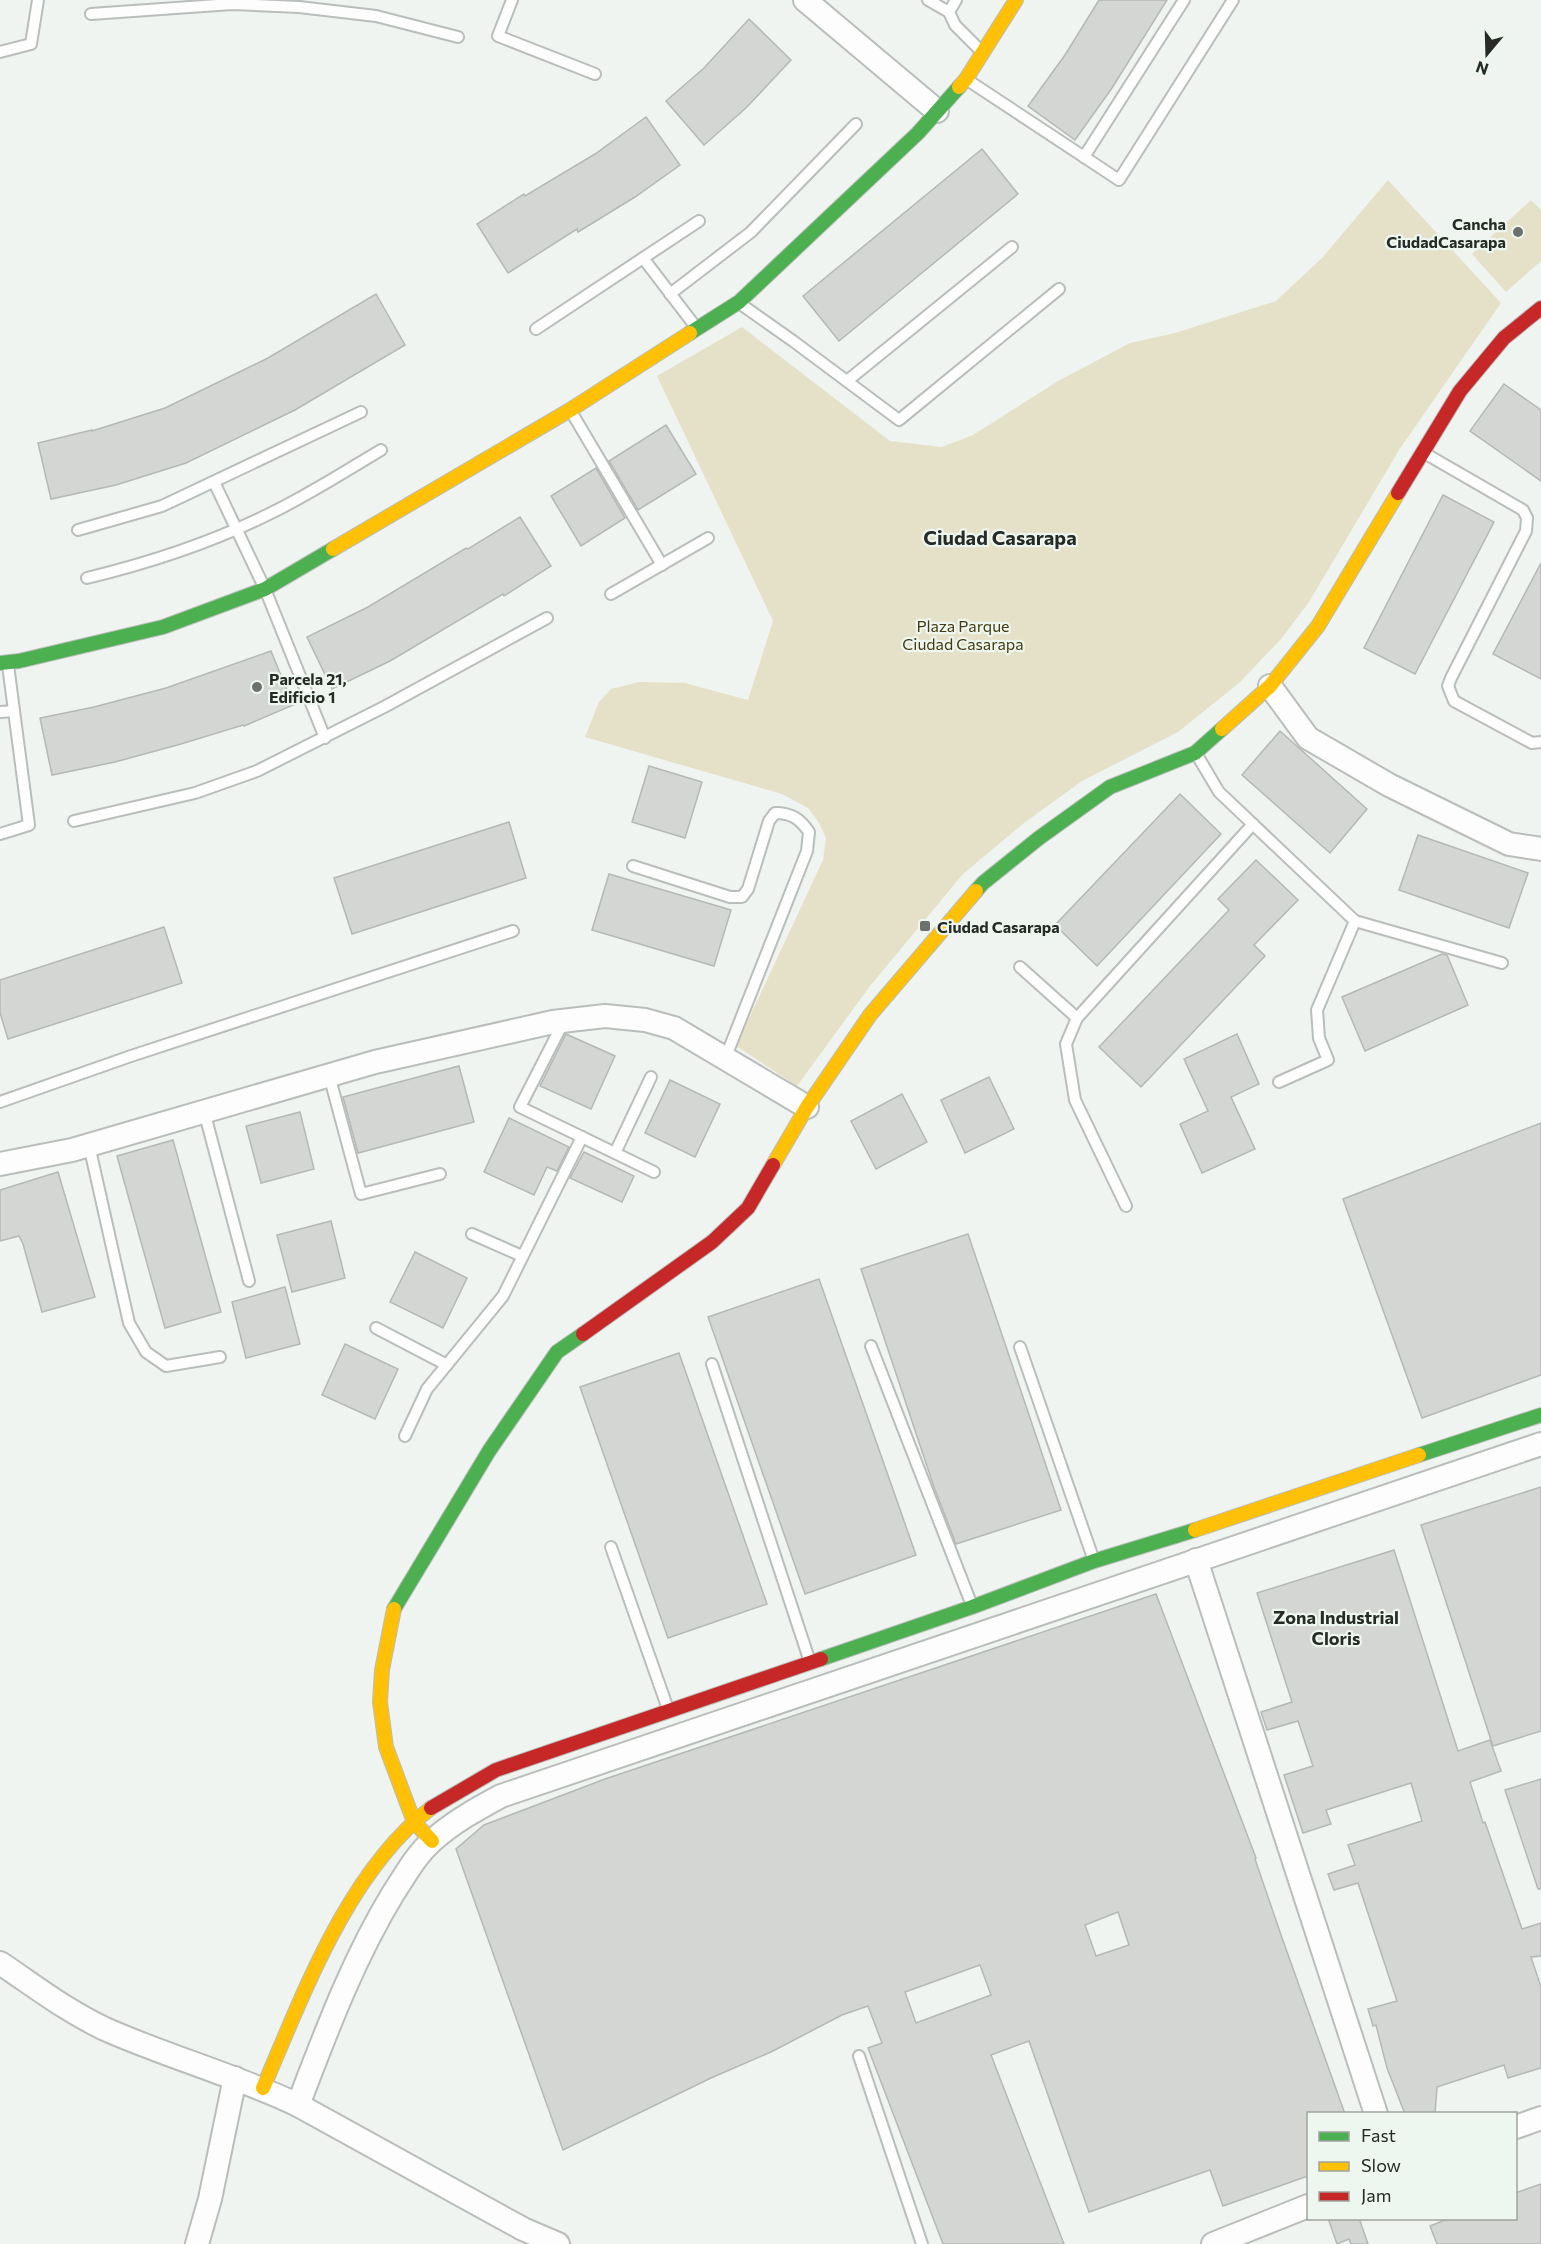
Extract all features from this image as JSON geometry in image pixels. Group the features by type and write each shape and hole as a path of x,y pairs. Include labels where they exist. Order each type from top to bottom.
{"street":[{"path":"805,0 938,111"},
{"path":"4,662 163,627 265,589 570,410 739,302 918,133 966,79 1016,0"},
{"path":"432,1841 414,1822 386,1747 380,1702 382,1671 392,1612 489,1451 557,1352 712,1242 748,1208 807,1107 870,1015 983,883 1039,838 1110,787 1195,753 1270,686 1318,626 1460,391 1504,338 1541,308"},
{"path":"1270,686 1308,738 1389,785 1509,844 1541,849"},
{"path":"0,1164 89,1145 375,1062 565,1020 605,1016 645,1020 675,1028 807,1107"},
{"path":"263,2088 311,1980 367,1878 387,1851 414,1822 466,1786 496,1770 972,1606 1094,1561 1541,1415"},
{"path":"298,2105 347,1979 376,1921 411,1863 432,1841 467,1814 501,1796 1541,1444"},
{"path":"1196,1560 1375,2112"},
{"path":"0,1964 59,2005 103,2028 263,2088 523,2229 558,2244"},
{"path":"197,2244 210,2199 235,2078"},
{"path":"1517,2126 1541,2118"},
{"path":"1212,2244 1307,2206"}],"lane":[{"path":"0,52 31,44 38,0"},
{"path":"352,13 354,0"},
{"path":"512,0 498,36 595,74"},
{"path":"928,0 949,12 955,25 982,52"},
{"path":"949,12 956,0"},
{"path":"1084,157 1184,0"},
{"path":"966,79 1119,180 1233,0"},
{"path":"91,14 232,4 299,7 376,16 458,37"},
{"path":"670,294 751,232 856,124"},
{"path":"536,329 699,221"},
{"path":"847,381 1012,247"},
{"path":"643,258 697,329"},
{"path":"739,302 899,420 1059,290"},
{"path":"570,410 662,565"},
{"path":"78,530 162,506 361,412"},
{"path":"87,578 129,568 202,544 270,514 381,450"},
{"path":"1423,452 1523,510 1527,518 1526,531 1448,686 1454,701 1532,743 1541,742"},
{"path":"214,482 265,589 325,738"},
{"path":"611,594 708,538"},
{"path":"74,821 195,793 256,771 325,738 547,618"},
{"path":"0,834 29,825 14,711 4,662"},
{"path":"0,712 14,711"},
{"path":"1195,753 1219,792 1355,921 1502,963"},
{"path":"633,866 730,897 742,897 748,889 769,822 775,813 794,816 809,832 807,851 725,1059"},
{"path":"1126,1206 1075,1100 1066,1044 1077,1018 1253,824"},
{"path":"1279,1082 1328,1060 1319,1038 1317,1010 1355,921"},
{"path":"0,1102 142,1052 513,931"},
{"path":"1020,967 1077,1018"},
{"path":"565,1020 520,1107 654,1172"},
{"path":"329,1075 361,1194 440,1174"},
{"path":"615,1153 651,1077"},
{"path":"204,1112 249,1281"},
{"path":"405,1436 427,1389 503,1296 582,1137"},
{"path":"89,1145 129,1323 146,1352 166,1366 220,1357"},
{"path":"472,1234 522,1256"},
{"path":"376,1328 447,1365"},
{"path":"871,1346 972,1606"},
{"path":"1020,1347 1094,1561"},
{"path":"712,1364 810,1662"},
{"path":"611,1547 668,1710"},
{"path":"859,2056 922,2244"}],"green space":[{"name":"Plaza Parque Ciudad Casarapa","path":"1388,180 1501,303 1399,450 1309,602 1281,639 1239,683 1178,732 1082,781 1024,823 963,874 870,986 797,1086 736,1046 823,860 826,838 819,823 808,808 782,794 585,737 599,702 611,689 639,682 685,683 748,700 773,621 657,376 742,327 890,441 942,447 973,435 1058,381 1130,343 1175,333 1276,301 1322,258"},
{"name":"Cancha CiudadCasarapa","path":"1531,200 1541,210 1541,261 1506,292 1472,254"}],"building":[{"path":"1099,0 1167,0 1112,88 1075,140 1028,106 1065,55"},
{"path":"749,19 791,60 746,108 704,145 666,101 704,68"},
{"path":"646,117 680,165 635,197 578,232 577,229 508,273 477,224 524,194 525,196 595,154"},
{"path":"982,149 1018,194 839,341 803,296"},
{"path":"376,294 405,345 295,410 186,463 116,485 51,499 38,443 92,431 165,408 268,358"},
{"path":"1504,384 1541,410 1541,481 1470,431"},
{"path":"666,425 696,474 638,510 609,461"},
{"path":"596,468 625,518 581,546 551,496"},
{"path":"1443,495 1494,522 1415,674 1364,648"},
{"path":"520,517 551,566 504,596 503,594 390,661 332,689 307,637 368,607"},
{"path":"1541,563 1541,679 1493,654"},
{"path":"271,651 293,705 244,726 115,762 52,775 40,718 94,707 166,688"},
{"path":"1280,731 1367,809 1330,853 1242,775"},
{"path":"649,766 702,782 685,838 632,822"},
{"path":"1180,794 1221,834 1097,966 1055,925"},
{"path":"509,822 526,878 352,934 334,878"},
{"path":"1418,835 1528,873 1509,928 1399,890"},
{"path":"1256,860 1298,900 1254,945 1265,956 1141,1087 1099,1047 1229,910 1218,899"},
{"path":"609,874 731,910 714,966 592,930"},
{"path":"164,927 182,983 8,1039 0,1013 0,980"},
{"path":"1442,954 1447,955 1468,1005 1365,1051 1342,997"},
{"path":"566,1034 615,1056 591,1109 540,1086"},
{"path":"1237,1034 1259,1084 1231,1097 1255,1149 1202,1173 1180,1124 1208,1111 1184,1059"},
{"path":"459,1066 474,1122 358,1153 343,1097"},
{"path":"989,1077 1014,1129 965,1153 941,1100"},
{"path":"670,1080 720,1104 695,1157 645,1133"},
{"path":"902,1094 927,1142 876,1169 851,1121"},
{"path":"300,1112 314,1169 261,1183 246,1126"},
{"path":"509,1118 569,1147 557,1171 547,1167 534,1195 484,1172"},
{"path":"1541,1123 1541,1375 1422,1418 1343,1199"},
{"path":"173,1140 221,1312 165,1328 117,1156"},
{"path":"584,1152 634,1176 622,1202 570,1178"},
{"path":"58,1172 95,1297 42,1312 19,1236 0,1241 0,1190"},
{"path":"331,1221 345,1278 292,1292 277,1235"},
{"path":"968,1234 1061,1510 956,1544 934,1487 861,1269"},
{"path":"415,1252 467,1278 443,1328 390,1302"},
{"path":"819,1279 916,1555 805,1594 708,1317"},
{"path":"285,1287 300,1344 246,1358 232,1302"},
{"path":"345,1344 398,1369 375,1419 322,1395"},
{"path":"679,1353 767,1604 668,1638 580,1387"},
{"path":"1541,1487 1541,1731 1493,1746 1421,1525"},
{"path":"1394,1550 1458,1751 1490,1740 1501,1771 1470,1782 1522,1929 1541,1923 1541,1956 1531,1957 1541,1987 1541,2068 1508,2078 1504,2065 1437,2087 1435,2112 1404,2112 1387,2068 1376,2025 1373,2026 1368,2009 1397,2001 1358,1883 1334,1890 1328,1874 1355,1865 1348,1845 1422,1821 1411,1783 1326,1810 1331,1824 1303,1833 1284,1775 1313,1766 1298,1721 1267,1730 1261,1712 1292,1702 1257,1593"},
{"path":"1156,1594 1256,1858 1344,2112 1307,2112 1307,2176 1223,2206 1210,2170 1089,2212 1029,2041 991,2055 1064,2244 943,2244 868,2048 882,2043 868,2006 842,2015 771,2052 711,2078 563,2150 456,1849 484,1825 605,1779","holes":["1118,1912 1129,1945 1096,1956 1085,1925","980,1965 991,1995 916,2023 905,1992"]},
{"path":"1541,1779 1541,1889 1538,1889 1505,1790"},
{"path":"1541,2184 1541,2244 1437,2244 1430,2226 1445,2220 1517,2220 1517,2192"},
{"path":"1329,2220 1360,2220 1368,2244 1351,2244 1349,2239 1337,2244"}],"traffic: fast":[{"path":"690,333 739,302 918,133 959,87"},
{"path":"0,663 19,661 163,627 265,589 333,549"},
{"path":"976,891 1039,838 1110,787 1195,753 1222,729"},
{"path":"394,1609 489,1451 557,1352 583,1334"},
{"path":"1419,1455 1541,1415"},
{"path":"821,1659 972,1607 1094,1561 1195,1530"}],"traffic: slow":[{"path":"959,87 1016,0"},
{"path":"333,549 570,410 690,333"},
{"path":"1222,729 1270,686 1318,626 1398,493"},
{"path":"773,1165 807,1107 870,1015 976,891"},
{"path":"1195,1530 1419,1455"},
{"path":"394,1609 382,1670 380,1702 386,1747 414,1822 432,1841"},
{"path":"263,2088 312,1975 352,1900 375,1865 402,1834 431,1808"}],"traffic: jam":[{"path":"1398,493 1460,391 1504,338 1541,308"},
{"path":"583,1334 712,1242 748,1208 773,1165"},
{"path":"431,1808 496,1770 821,1659"}],"place":[{"name":"Cancha CiudadCasarapa","path":"1518,232"},
{"name":"Parcela 21, Edificio 1","path":"257,687"},
{"name":"Ciudad Casarapa","path":"925,926"}],"district":[{"name":"Ciudad Casarapa","path":"1000,537"},
{"name":"Zona Industrial Cloris","path":"1336,1627"}]}
